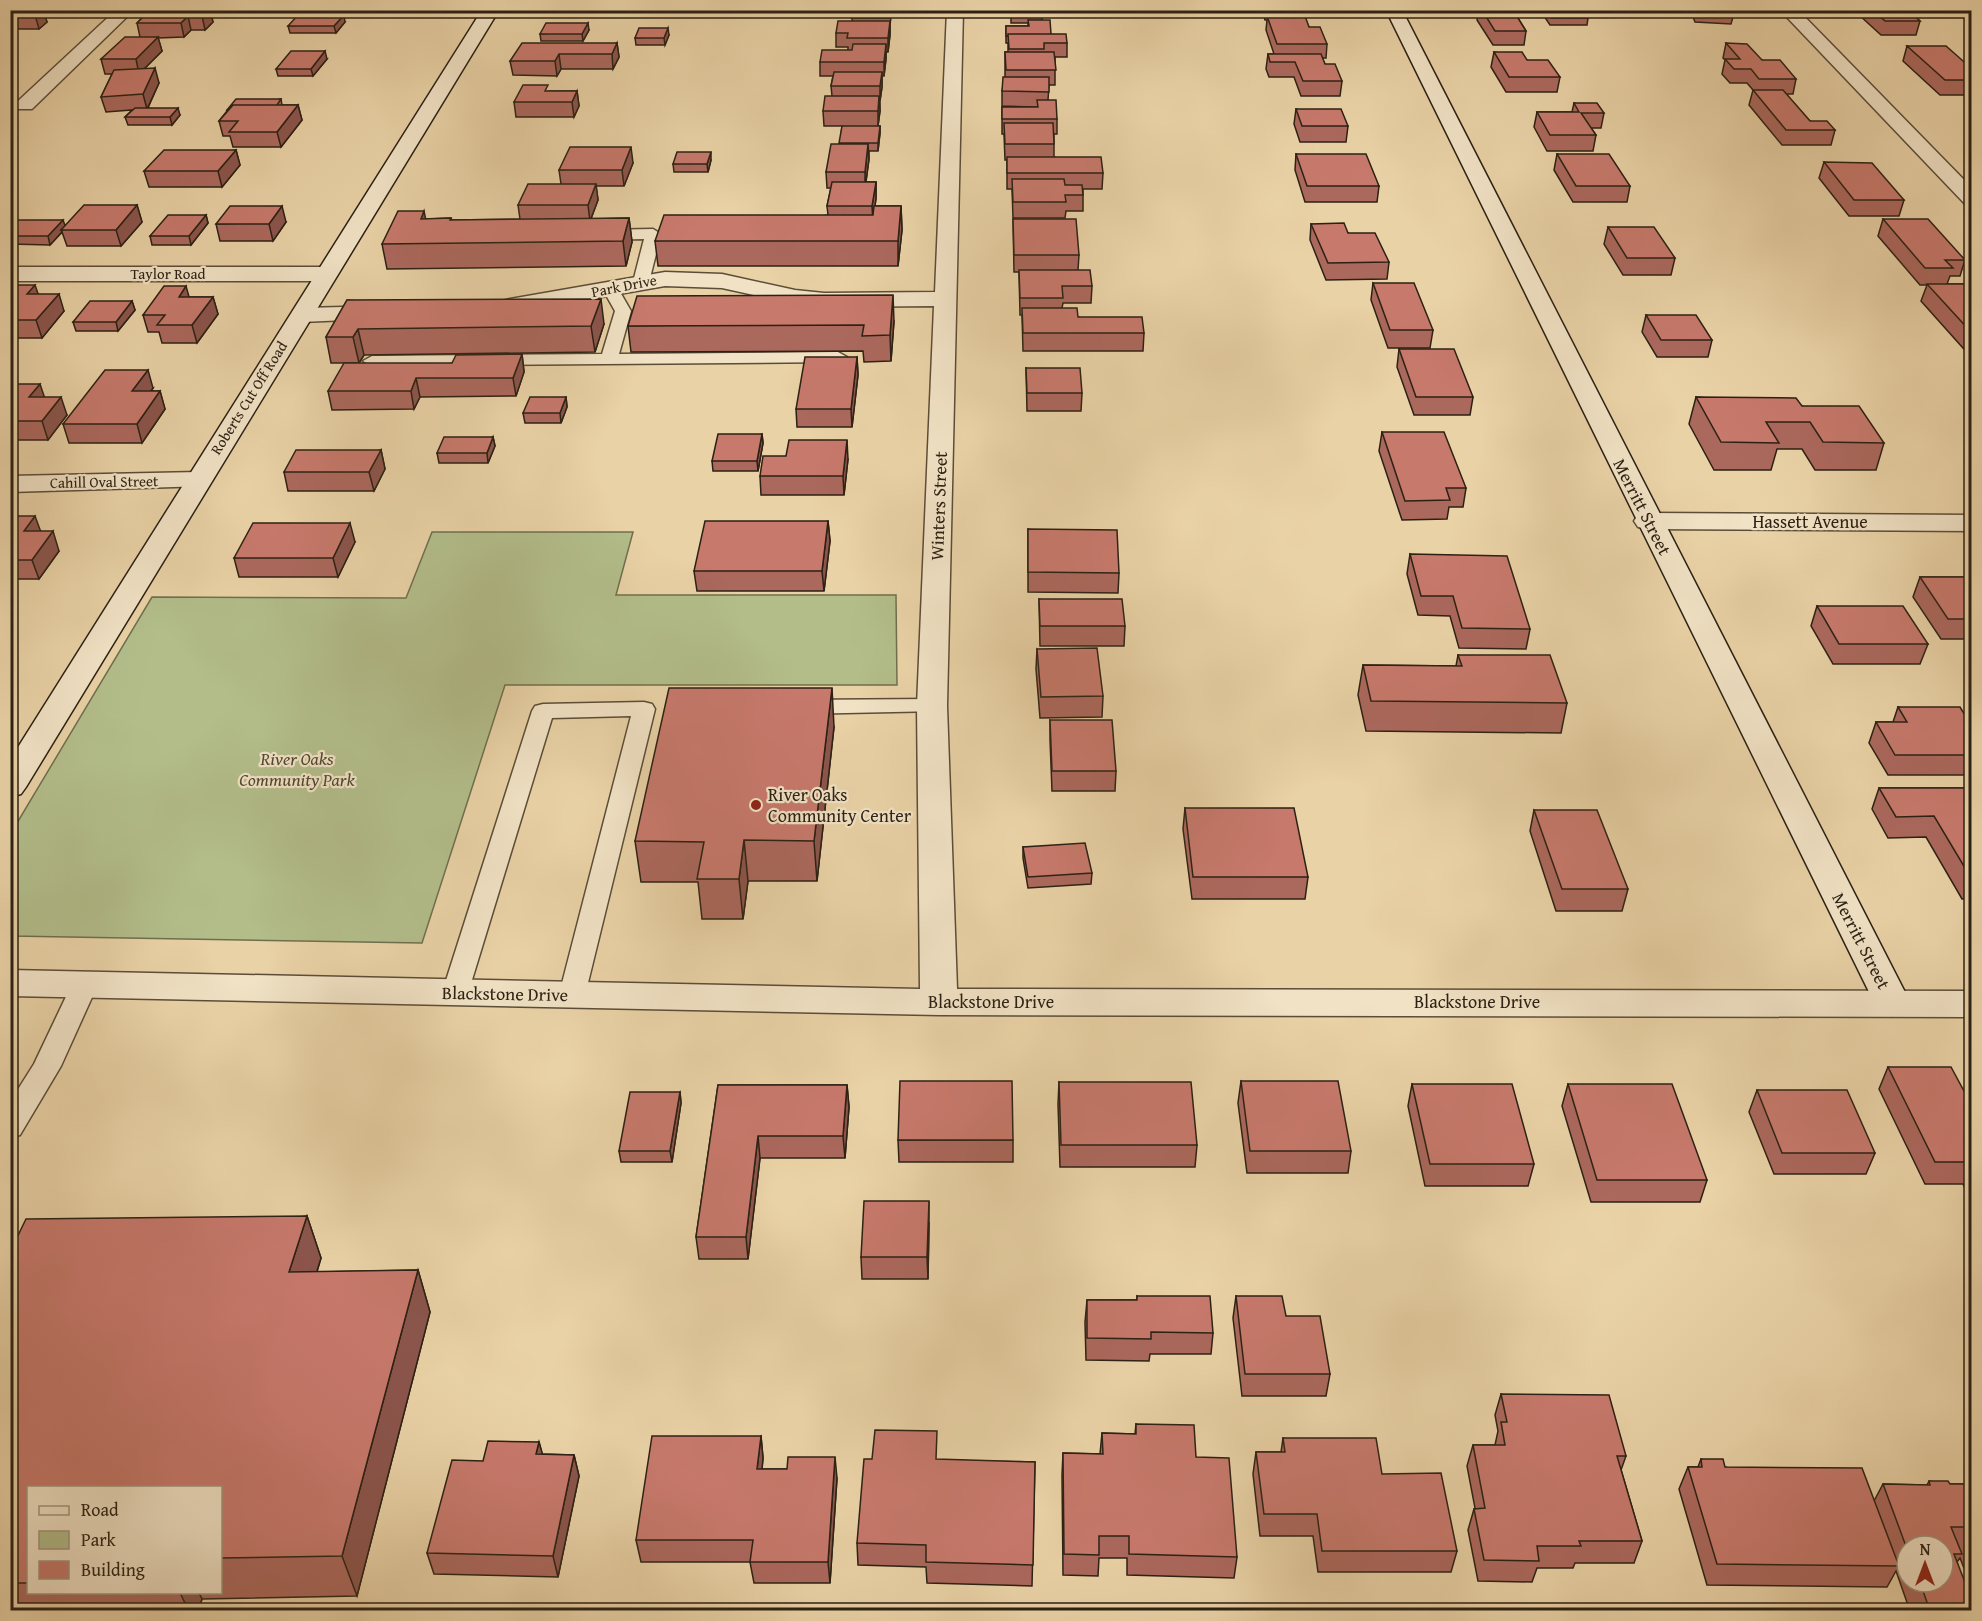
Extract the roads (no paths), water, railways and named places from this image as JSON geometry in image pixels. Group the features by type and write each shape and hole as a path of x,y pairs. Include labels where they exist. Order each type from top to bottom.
{"street":[{"path":"25,105 126,10"},
{"name":"Roberts Cut Off Road","path":"10,787 491,10"},
{"name":"Winters Street","path":"939,1002 932,706 955,10"},
{"name":"Merritt Street","path":"1394,10 1648,521 1892,1002"},
{"path":"1788,10 1971,200"},
{"name":"Taylor Road","path":"10,274 327,274"},
{"name":"Park Drive","path":"489,309 665,279 722,281 795,297 824,300 945,299"},
{"path":"302,315 402,313"},
{"name":"Cahill Oval Street","path":"10,484 198,480"},
{"name":"Hassett Avenue","path":"1648,521 1971,523"},
{"name":"Blackstone Drive","path":"10,983 939,1002 1892,1002 1971,1004"}],"lane":[{"path":"584,235 658,234 641,282"},
{"path":"609,359 623,311 610,288"},
{"path":"372,361 850,357"},
{"path":"776,708 932,706"},
{"path":"455,993 543,711 656,708 572,995"},
{"path":"10,1127 47,1066 85,984"}],"place":[{"name":"River Oaks Community Center","path":"756,805"}],"park label":[{"name":"River Oaks Community Park","path":"297,769"}]}
